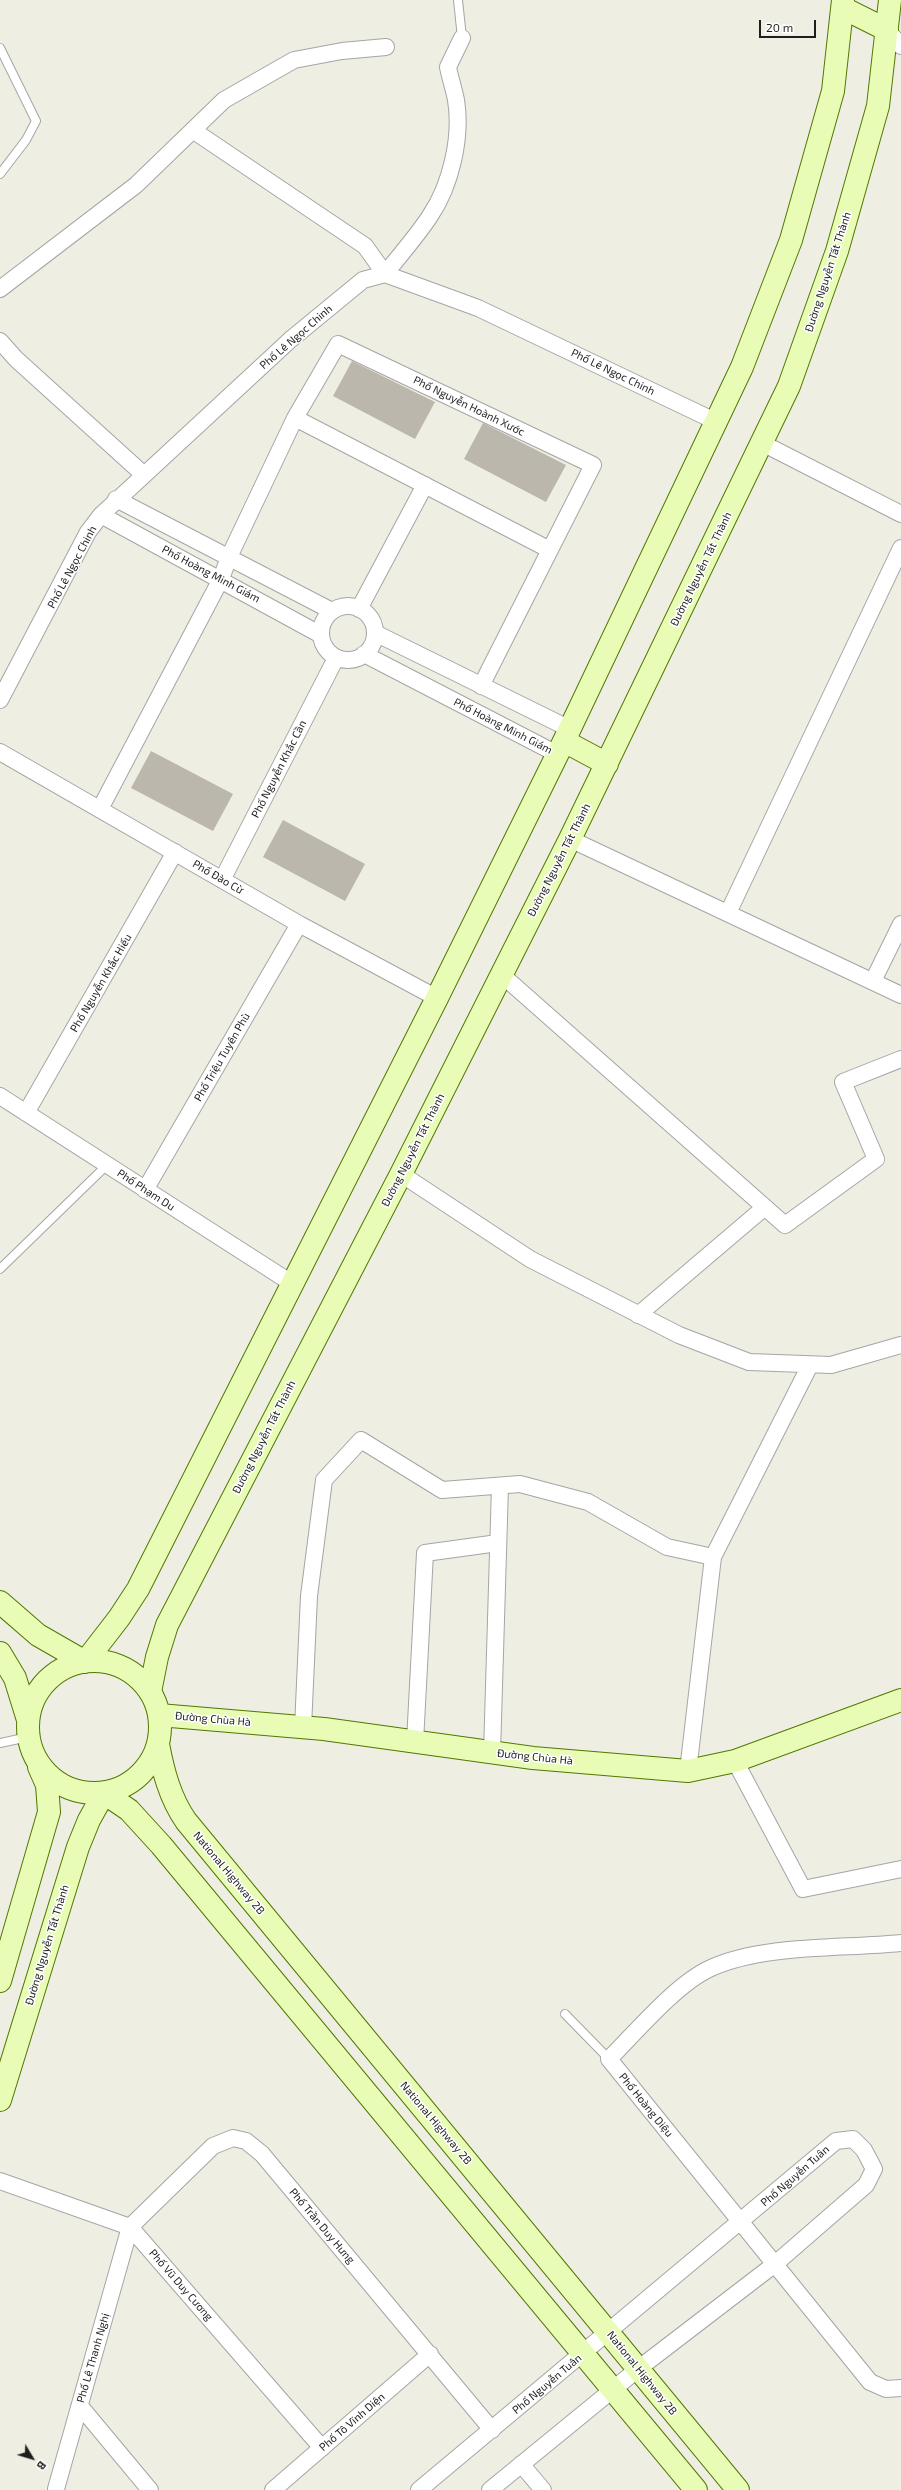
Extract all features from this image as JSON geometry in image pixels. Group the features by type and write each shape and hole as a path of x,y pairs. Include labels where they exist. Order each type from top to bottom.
{"main road":[{"name":"Đường Nguyễn Tất Thành","path":"150,1692 157,1657 167,1625 401,1174 502,975 607,764 789,386 837,251 878,106 894,38 890,0"},
{"path":"85,1662 119,1618 138,1589 293,1284 564,741 742,368 791,240 833,91 843,4 894,38"},
{"path":"564,741 607,764"},
{"path":"0,1602 38,1635 85,1662"},
{"path":"0,1653 15,1678 37,1762 47,1785 50,1812 0,1981"},
{"path":"28,1728 34,1699 47,1681 64,1668 85,1662 104,1662 122,1667 138,1677 150,1692 159,1714 158,1744 151,1762 138,1777 122,1787 104,1793 85,1793 66,1788 50,1777 37,1762"},
{"name":"Đường Chùa Hà","path":"159,1714 303,1727 540,1759 688,1770 736,1761 901,1700"},
{"name":"National Highway 2B","path":"158,1744 166,1778 174,1800 186,1821 738,2490"},
{"name":"Đường Nguyễn Tất Thành","path":"0,2100 78,1847 89,1820 104,1793"},
{"path":"104,1793 129,1810 161,1845 696,2490"}],"street":[{"path":"194,131 365,246 385,274 430,216 441,197 450,171 458,124 456,100 448,67 462,38"},
{"path":"0,289 136,185 194,131 224,100 294,60 342,51 386,47"},
{"name":"Phố Lê Ngọc Chinh","path":"0,700 88,532 101,515 143,474 290,340 363,280 385,274 478,308 717,422"},
{"path":"0,341 16,360 143,474"},
{"name":"Phố Nguyễn Hoành Xước","path":"100,809 221,579 228,557 296,418 338,344 593,465 481,686"},
{"path":"296,418 550,550"},
{"path":"762,443 901,514"},
{"path":"359,609 425,485"},
{"name":"Phố Hoàng Minh Giám","path":"116,499 332,611"},
{"name":"Phố Hoàng Minh Giám","path":"101,515 321,634"},
{"path":"728,913 901,548"},
{"path":"343,606 359,609 372,620 375,633 374,642 364,654 348,660 336,658 327,651 321,634 324,619 332,611 343,606"},
{"path":"375,633 481,686 564,741"},
{"name":"Phố Hoàng Minh Giám","path":"364,654 564,741"},
{"name":"Phố Nguyễn Khắc Cần","path":"222,880 336,658"},
{"name":"Phố Đào Cừ","path":"0,752 299,924 437,998"},
{"path":"570,839 901,995"},
{"name":"Phố Nguyễn Khắc Hiếu","path":"26,1113 175,852"},
{"name":"Phố Triệu Tuyên Phù","path":"145,1190 299,924"},
{"path":"874,981 901,924"},
{"path":"502,975 785,1225 876,1159 843,1082 901,1059"},
{"name":"Phố Phạm Du","path":"0,1096 293,1284"},
{"path":"401,1174 530,1259 679,1335 749,1362 831,1366 901,1345"},
{"path":"638,1315 765,1207"},
{"path":"688,1770 713,1557 810,1365"},
{"path":"303,1727 309,1596 324,1480 361,1440 442,1490 520,1484 588,1502 667,1547 713,1557"},
{"path":"492,1752 500,1486"},
{"path":"415,1742 425,1553 498,1544"},
{"path":"736,1761 803,1889 901,1869"},
{"path":"609,2059 678,1990 710,1968 737,1959 778,1952 901,1943"},
{"name":"Phố Hoàng Diệu","path":"609,2059 870,2382 886,2389 901,2388"},
{"name":"Phố Trần Duy Hưng","path":"130,2227 213,2146 233,2138 246,2141 262,2154 492,2430"},
{"name":"Phố Nguyễn Tuân","path":"419,2490 740,2223 836,2141 853,2139 864,2150 874,2169 866,2185 774,2264 612,2389 490,2490"},
{"name":"Phố Vũ Duy Cương","path":"0,2181 130,2227 322,2448"},
{"name":"Phố Lê Thanh Nghị","path":"56,2489 130,2227"},
{"name":"Phố Tô Vĩnh Diện","path":"273,2490 430,2354"},
{"path":"80,2406 150,2490"},
{"path":"521,2464 543,2490"}],"lane":[{"path":"458,0 462,38"},
{"path":"0,48 36,121 26,140 0,174"},
{"path":"0,1269 107,1165"},
{"path":"0,1743 28,1728"},
{"path":"565,2014 609,2059"}],"building":[{"path":"352,361 435,402 415,439 333,396"},
{"path":"483,423 566,465 546,502 464,459"},
{"path":"151,751 233,794 213,831 131,788"},
{"path":"283,820 365,864 345,901 263,857"}]}
